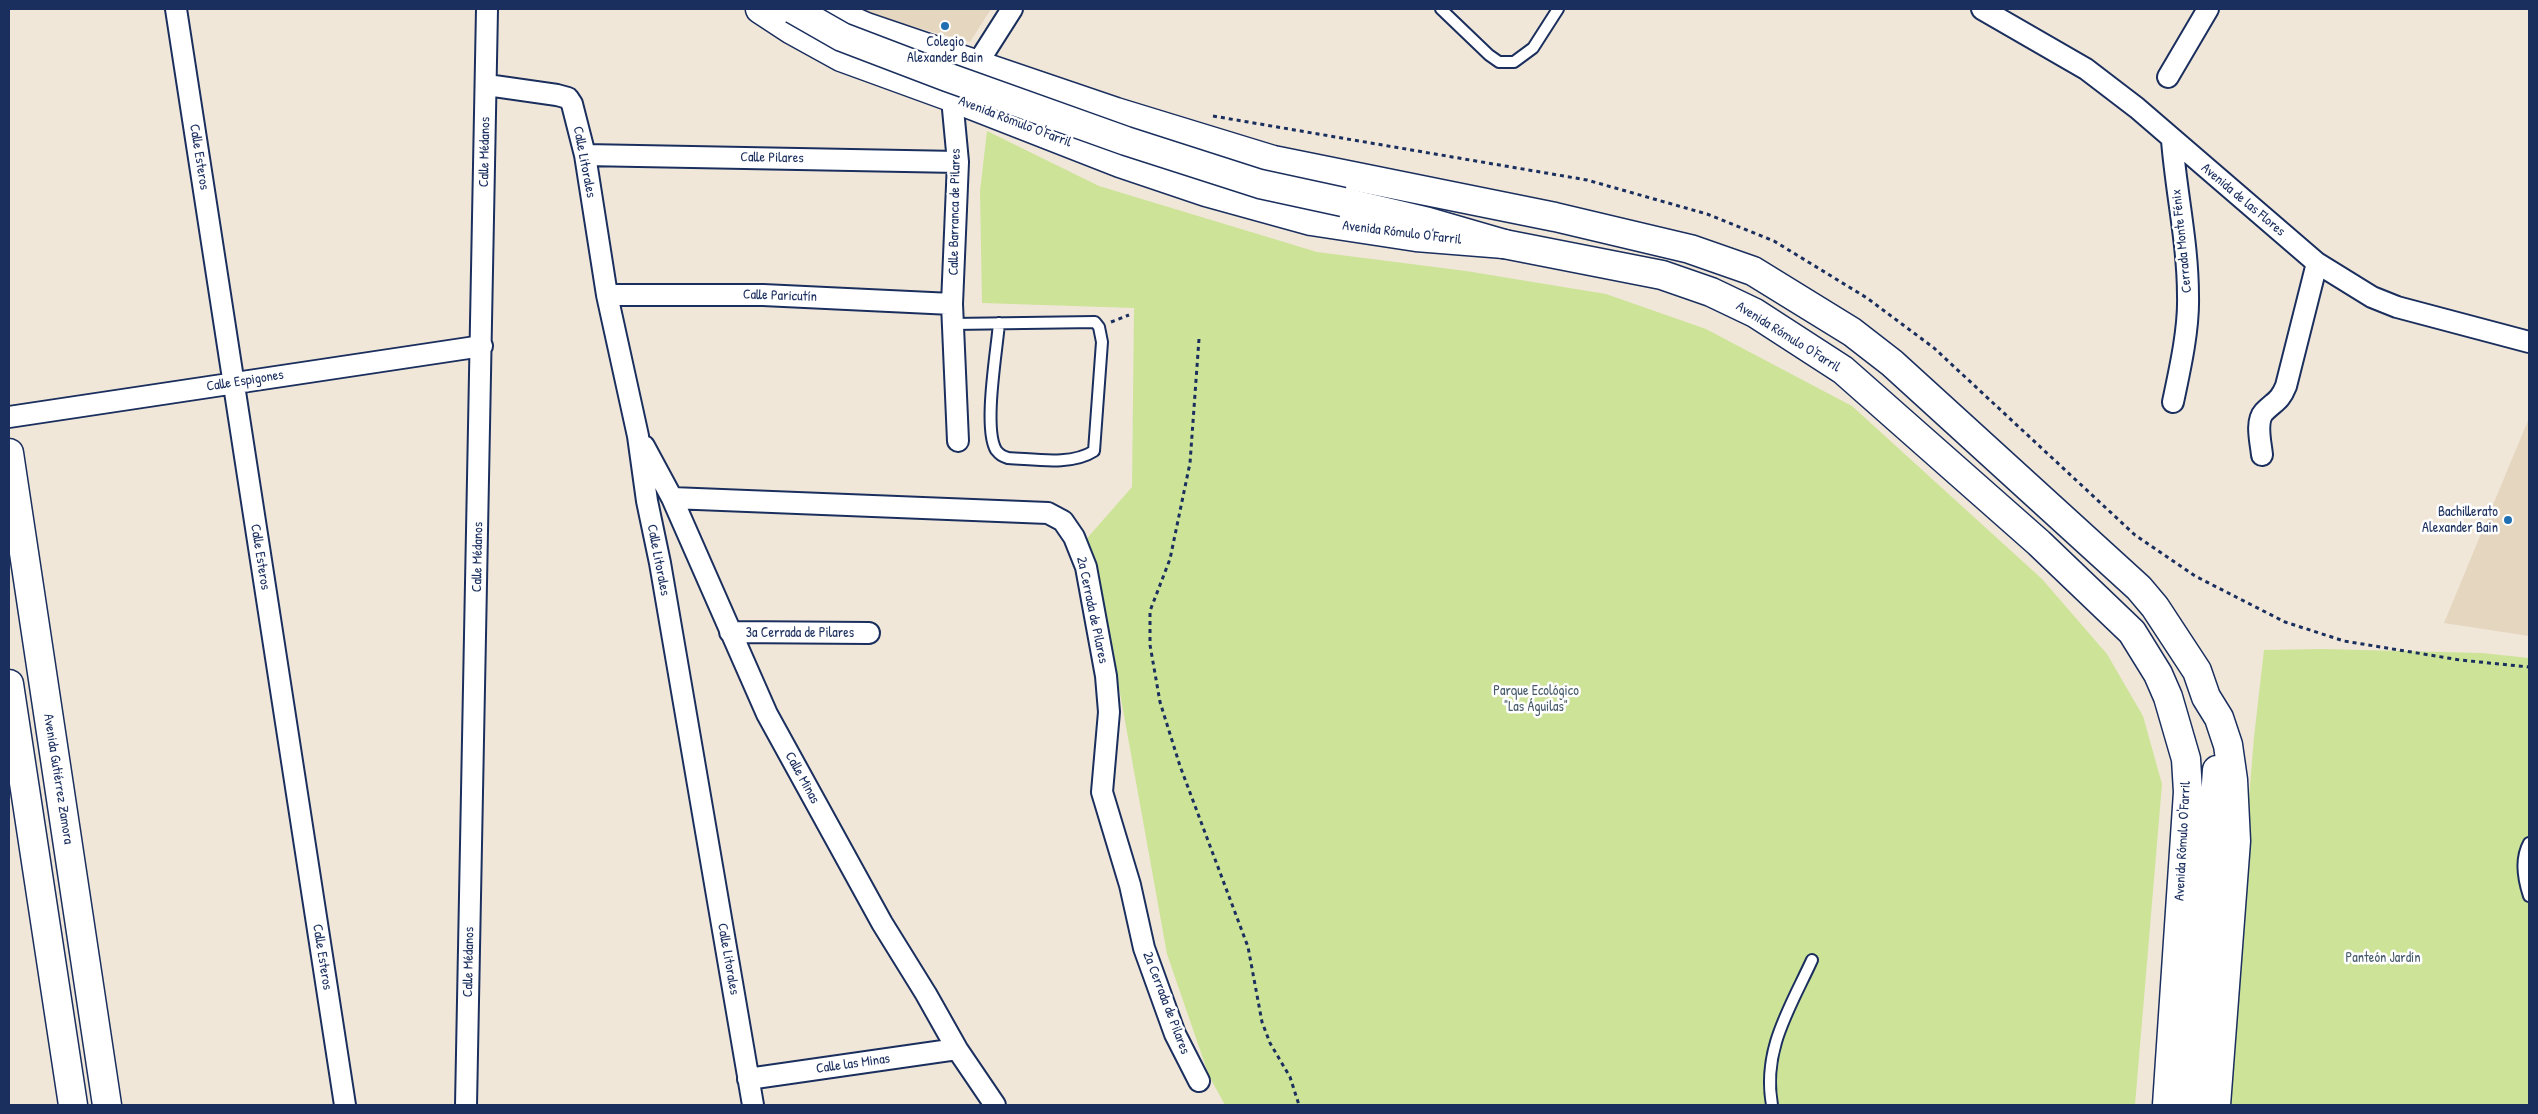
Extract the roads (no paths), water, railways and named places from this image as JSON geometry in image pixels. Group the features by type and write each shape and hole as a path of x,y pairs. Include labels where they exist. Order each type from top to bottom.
{"main road":[{"name":"Avenida Rómulo O'Farril","path":"760,9 792,30 842,57 1157,176 1206,192 1311,221 1416,237 1504,244 1662,275 1711,292 1754,312 1843,370 2039,543 2132,632 2158,674 2168,697 2186,759 2188,792 2165,1097"},
{"path":"793,9 842,36 947,77 1126,141 1260,184 1428,222 1504,244"},
{"path":"825,9 866,27 1116,112 1273,160 1608,229 1690,249 1753,271 1844,326 1892,364 2096,547 2155,607 2188,655 2197,672 2206,697 2219,718 2228,745 2234,780 2236,841 2205,1102"},
{"path":"978,108 971,100 968,87 984,66"},
{"name":"Avenida Gutiérrez Zamora","path":"9,453 107,1105"},
{"path":"9,684 73,1105"}],"street":[{"name":"Calle Esteros","path":"176,9 346,1105"},
{"name":"Calle Médanos","path":"466,1105 487,9"},
{"path":"984,66 1012,9"},
{"name":"Avenida de las Flores","path":"1982,9 2086,68 2137,108 2316,263 2358,289 2397,307 2529,342"},
{"path":"2168,77 2208,9"},
{"name":"Calle Barranca de Pilares","path":"958,441 952,314 958,162 951,97 953,76 984,66"},
{"name":"Calle Litorales","path":"487,85 557,95 568,98 572,104 585,155 607,295 638,436 647,501 660,563 752,1105"},
{"name":"Cerrada Monte Fénix","path":"2172,140 2184,236 2188,297 2180,371 2173,402"},
{"name":"Calle Pilares","path":"585,155 958,162"},
{"path":"2262,455 2260,422 2263,414 2279,401 2286,386 2316,263"},
{"name":"Calle Paricutín","path":"607,295 763,295 952,314"},
{"name":"Calle Espigones","path":"9,417 482,346"},
{"name":"Calle Minas","path":"638,436 672,498 730,632 772,722 882,923 957,1049 995,1105"},
{"name":"2a Cerrada de Pilares","path":"672,498 1048,513 1063,521 1074,537 1086,567 1106,676 1109,712 1102,792 1130,885 1144,948 1175,1034 1199,1080"},
{"name":"3a Cerrada de Pilares","path":"730,632 870,633"},
{"name":"Calle las Minas","path":"748,1079 957,1049"}],"lane":[{"path":"1441,9 1489,55 1499,62 1514,62 1533,48 1558,9"},
{"path":"952,314 999,323 1095,322 1099,327 1101,359 1094,451 1086,456 1066,459 1008,458 1001,456 995,448 990,419 999,323"},
{"path":"2529,843 2523,854 2525,884 2529,896"},
{"path":"1772,1105 1770,1063 1776,1036 1812,960"}],"place":[{"name":"Colegio Alexander Bain","path":"945,26"},
{"name":"Bachillerato Alexander Bain","path":"2508,520"}],"park label":[{"name":"Parque Ecológico \"Las Águilas\"","path":"1536,700"},
{"name":"Panteón Jardín","path":"2383,958"}]}
